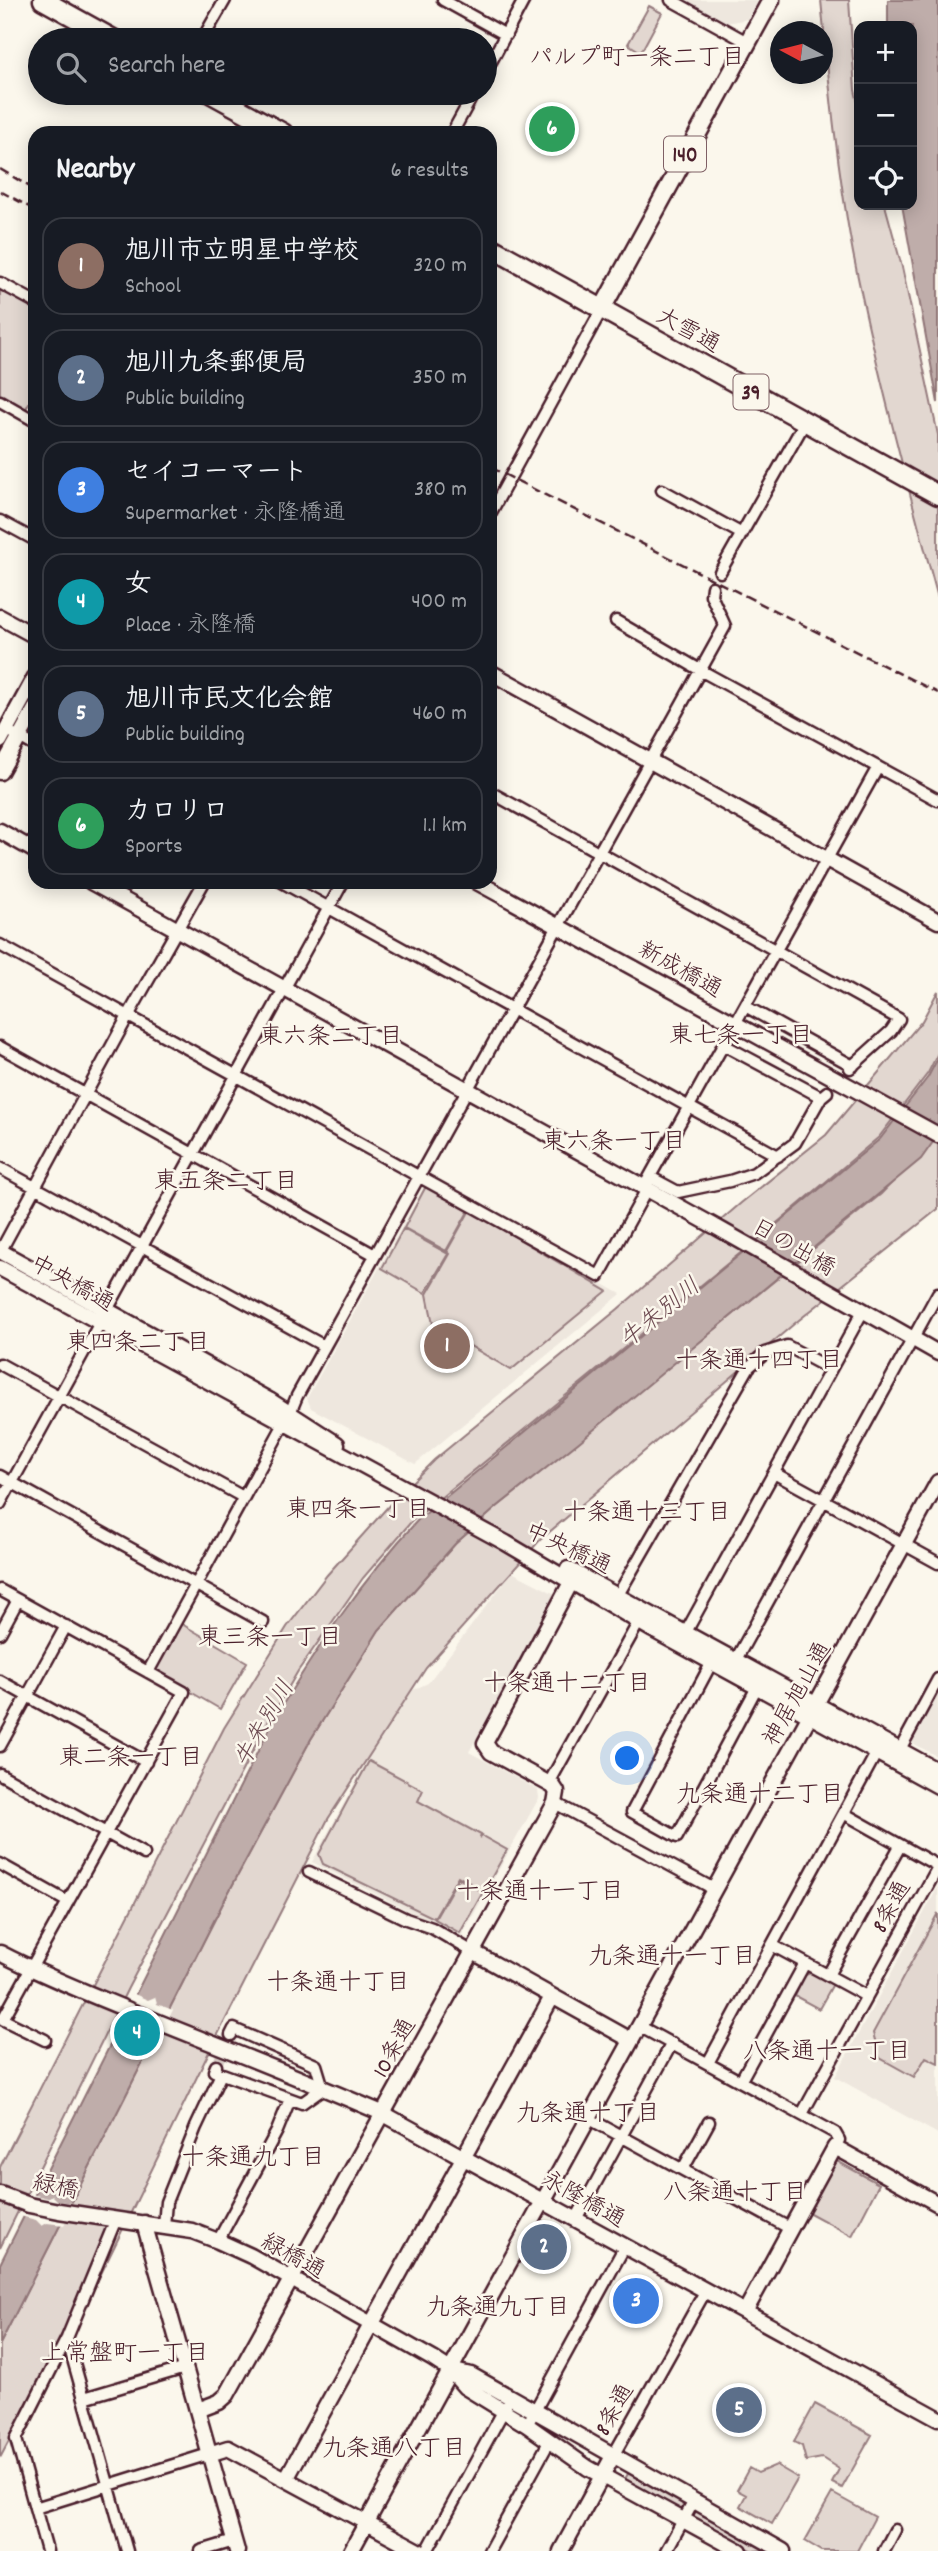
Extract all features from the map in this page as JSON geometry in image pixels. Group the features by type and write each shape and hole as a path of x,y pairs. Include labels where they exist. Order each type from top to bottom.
{"highway":[{"path":"43,0 94,28"},
{"path":"232,105 270,126"},
{"name":"大雪通","path":"497,251 938,495"}],"main road":[{"name":"140","path":"602,309 771,0"}],"street":[{"path":"209,28 225,0"},
{"path":"443,0 493,28"},
{"path":"497,51 524,0"},
{"path":"671,0 747,42"},
{"path":"497,30 506,35"},
{"path":"456,126 467,105"},
{"path":"0,283 28,298"},
{"path":"497,501 602,309"},
{"path":"0,401 28,417"},
{"path":"720,572 805,422"},
{"path":"662,490 742,534"},
{"path":"0,521 28,536"},
{"path":"148,1672 324,1346 725,625 711,595 712,587"},
{"path":"0,617 28,632"},
{"path":"616,621 938,800"},
{"path":"497,676 938,920"},
{"path":"0,772 6,734 28,691"},
{"path":"6,734 28,715"},
{"path":"6,734 28,743"},
{"path":"0,945 599,1276 689,1107 878,767"},
{"path":"497,796 899,1018 891,1031 852,1067 745,1006"},
{"path":"0,831 28,847"},
{"name":"日の出橋","path":"104,889 467,1090 647,1184 715,1227 938,1353"},
{"path":"0,1252 200,889"},
{"path":"295,889 778,1156"},
{"path":"0,1504 340,889"},
{"name":"新成橋通","path":"490,889 938,1135"},
{"path":"647,1184 678,1192 754,1173 795,1143 824,1095 724,1045"},
{"path":"0,1047 375,1255"},
{"path":"0,1168 324,1346"},
{"name":"中央橋通","path":"0,1252 103,1317"},
{"name":"中央橋通","path":"0,1268 103,1317 287,1418 409,1491 642,1616 712,1662 733,1666 880,1746 938,1786"},
{"path":"733,1666 938,1293"},
{"path":"686,1632 830,1369 857,1308"},
{"path":"615,1601 749,1367 765,1353 788,1346 830,1369"},
{"path":"0,1364 243,1497"},
{"path":"774,1473 938,1563"},
{"path":"0,1476 263,1622"},
{"name":"神居旭山通","path":"351,2551 938,1482"},
{"path":"573,1577 485,1743 491,1752 549,1783 557,1792 555,1803 714,1889"},
{"path":"0,1590 184,1692 1,2019 45,2040"},
{"path":"0,1633 18,1600"},
{"path":"549,1783 642,1616"},
{"name":"中央橋通","path":"642,1616 686,1632 757,1687 813,1710"},
{"path":"0,1746 66,1626"},
{"path":"712,1662 632,1812 677,1836 757,1687"},
{"path":"897,1756 938,1679"},
{"path":"0,1681 146,1762"},
{"path":"708,2063 880,1746"},
{"name":"中央橋通","path":"897,1756 938,1771"},
{"path":"0,1774 144,1854"},
{"name":"10条通","path":"198,2410 219,2402 227,2395 555,1803"},
{"path":"845,1814 938,1866"},
{"path":"828,1975 900,1846"},
{"path":"0,1864 68,1902"},
{"name":"8条通","path":"802,2114 938,1866"},
{"path":"309,1872 406,1919 432,1928 631,2040"},
{"path":"772,1945 866,1996"},
{"path":"0,1952 30,1969"},
{"path":"741,2080 805,1963"},
{"name":"永隆橋通","path":"30,1969 382,2113 938,2418"},
{"path":"286,2479 552,1997"},
{"path":"639,2026 802,2114 835,2133 839,2140 745,2312"},
{"path":"164,2226 166,2202 219,2070 302,2103 323,2088 316,2065 234,2029 231,2035"},
{"path":"576,2219 672,2043"},
{"path":"218,2241 271,2143 290,2099"},
{"path":"588,2118 791,2229"},
{"path":"683,2169 709,2122"},
{"path":"835,2147 938,2204"},
{"name":"緑橋","path":"0,2194 29,2205 109,2218"},
{"path":"47,2551 16,2439 67,2338 109,2218"},
{"name":"緑橋通","path":"109,2218 192,2231 218,2241 291,2278 450,2370 471,2375 531,2418 613,2456 783,2551"},
{"path":"144,2223 235,2546 201,2551"},
{"path":"531,2418 625,2246"},
{"name":"8条通","path":"561,2551 705,2290"},
{"path":"67,2338 127,2551"},
{"path":"84,2398 185,2368"},
{"path":"427,2551 508,2403"},
{"name":"緑橋通","path":"531,2418 549,2442 603,2476 740,2551"},
{"path":"489,2551 549,2442"},
{"path":"35,2508 228,2448 419,2551"},
{"path":"666,2551 694,2501"},
{"path":"884,2551 895,2530"}],"shaded area":[{"path":"684,0 758,0 748,19 726,23"},
{"path":"821,0 849,0 854,75 854,210 886,210 902,267 938,435 938,598 882,383 853,253 829,84 833,84 833,21 823,21"},
{"path":"888,0 938,0 938,403 903,210 917,210 917,21 888,21"},
{"path":"649,6 662,13 641,52 628,44"},
{"path":"0,283 28,298 28,405 23,414 0,401"},
{"path":"938,991 938,1053 928,1073 879,1137 411,1522 363,1578 298,1671 263,1731 128,1988 0,2248 0,2167 224,1728 287,1627 327,1575 434,1460 826,1135 922,1021"},
{"name":"牛朱別川","path":"938,1058 938,1135 921,1159 497,1507 455,1544 379,1630 311,1739 225,1899 0,2344 0,2264 274,1719 341,1616 418,1520 880,1139 928,1077"},
{"path":"938,1135 938,1209 794,1324 540,1540 426,1668 328,1819 211,2048 23,2434 9,2441 0,2458 0,2344 225,1899 311,1739 379,1630 455,1544 881,1194"},
{"path":"429,1186 621,1294 415,1464 311,1408 307,1398 424,1187"},
{"path":"425,1188 469,1210 446,1251 404,1228"},
{"path":"470,1210 607,1291 511,1370 433,1324 427,1294 450,1254 447,1251"},
{"path":"403,1229 448,1254 425,1293 382,1268"},
{"path":"512,1572 555,1594 469,1752 538,1790 539,1798 461,1937 312,1862 367,1761 413,1690 428,1683"},
{"path":"180,1623 247,1662 220,1709 153,1670"},
{"path":"938,1693 938,1757 911,1742"},
{"path":"369,1761 423,1790 418,1801 481,1835 480,1838 482,1836 507,1850 484,1891 458,1876 434,1918 323,1864 319,1854"},
{"path":"458,1878 483,1892 460,1933 435,1919"},
{"path":"938,1887 938,2134 835,2077"},
{"path":"938,1913 938,2063 926,2057 914,2077 880,2058 873,2033"},
{"path":"811,1973 833,1984 819,2009 795,1996 805,1975"},
{"path":"835,2160 879,2184 852,2236 806,2211"},
{"path":"815,2404 872,2435 842,2488 832,2483 839,2469 822,2458 806,2461 802,2446 794,2442"},
{"path":"776,2465 798,2478 772,2524 740,2506 746,2495 737,2490 749,2468 758,2473"},
{"path":"629,2472 682,2501 683,2509 677,2509 625,2479"},
{"path":"832,2493 875,2517 857,2551 822,2551 805,2541"},
{"path":"692,2511 697,2511 769,2550 753,2551 691,2517"}],"pier":[{"path":"132,1993 148,2000 155,1997 157,2004 173,2010 158,2039 143,2033 136,2036 133,2029 117,2023"},
{"path":"31,2194 48,2198 52,2195 58,2201 75,2203 64,2225 47,2223 42,2226 36,2220 20,2216"}],"tunnel":[{"path":"827,1092 850,1068"},
{"path":"216,2066 231,2035"}],"railway":[{"path":"0,169 28,186"},
{"path":"0,191 28,206"},
{"path":"497,471 938,693"}],"place":[{"name":"カロリロ","path":"552,129"},
{"name":"旭川市立明星中学校","path":"447,1346"},
{"name":"女","path":"137,2033"},
{"name":"旭川九条郵便局","path":"544,2247"},
{"name":"セイコーマート","path":"636,2301"},
{"name":"旭川市民文化会館","path":"739,2410"}],"district":[{"name":"パルプ町一条二丁目","path":"637,56"},
{"name":"東七条一丁目","path":"741,1034"},
{"name":"東六条二丁目","path":"331,1035"},
{"name":"東六条一丁目","path":"614,1140"},
{"name":"東五条二丁目","path":"226,1180"},
{"name":"東四条二丁目","path":"138,1341"},
{"name":"十条通十四丁目","path":"759,1359"},
{"name":"東四条一丁目","path":"358,1508"},
{"name":"十条通十三丁目","path":"647,1511"},
{"name":"東三条一丁目","path":"270,1636"},
{"name":"十条通十二丁目","path":"567,1682"},
{"name":"東二条一丁目","path":"131,1756"},
{"name":"九条通十二丁目","path":"760,1793"},
{"name":"十条通十一丁目","path":"540,1890"},
{"name":"九条通十一丁目","path":"672,1955"},
{"name":"十条通十丁目","path":"338,1981"},
{"name":"八条通十一丁目","path":"827,2050"},
{"name":"九条通十丁目","path":"588,2112"},
{"name":"十条通九丁目","path":"253,2156"},
{"name":"八条通十丁目","path":"735,2191"},
{"name":"九条通九丁目","path":"498,2306"},
{"name":"上常盤町一丁目","path":"125,2352"},
{"name":"九条通八丁目","path":"394,2447"}]}
